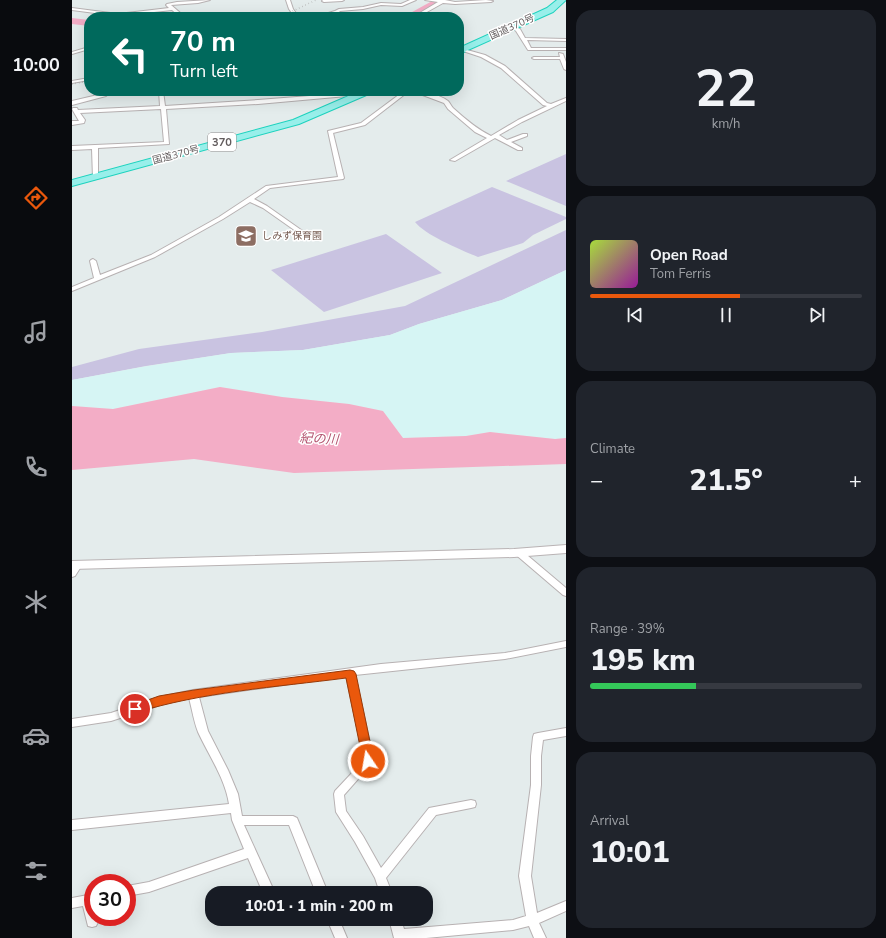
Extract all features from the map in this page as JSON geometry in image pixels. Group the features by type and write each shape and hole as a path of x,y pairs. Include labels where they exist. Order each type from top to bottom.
{"highway":[{"name":"国道370号","path":"464,49 550,10 562,0"},
{"name":"国道370号","path":"72,182 296,122 346,96"}],"street":[{"path":"176,12 168,5 175,2 196,3 208,0"},
{"path":"288,0 291,10"},
{"path":"291,10 293,9 292,0"},
{"path":"324,1 342,0 347,9"},
{"path":"337,12 381,4 402,5 414,0"},
{"path":"428,0 455,3 491,1"},
{"path":"425,12 446,1"},
{"path":"72,9 95,12"},
{"path":"145,12 172,9"},
{"path":"513,27 530,49 566,49"},
{"path":"524,40 566,40"},
{"path":"72,53 84,49"},
{"path":"560,49 566,69"},
{"path":"464,52 483,56 503,67 545,104 550,106"},
{"path":"534,58 545,56 564,59"},
{"path":"72,82 84,80"},
{"path":"72,123 82,122 82,120 72,104 100,96"},
{"path":"72,148 167,143 162,96"},
{"path":"77,112 321,96"},
{"path":"72,289 153,256 221,218 272,185 341,178 330,132 363,124 400,96"},
{"path":"432,96 446,102 450,108 476,131 492,136 520,149"},
{"path":"453,160 492,136 566,99"},
{"path":"506,142 525,135"},
{"path":"95,147 95,176"},
{"path":"249,199 265,207 302,233"},
{"path":"93,261 98,279"},
{"path":"74,568 566,549"},
{"path":"518,552 566,592"},
{"path":"72,723 111,717 159,701 194,694 350,674 381,668 505,656 566,644"},
{"path":"350,674 368,761 339,794 341,812 359,839 383,886"},
{"path":"194,694 203,731 223,770 233,794 238,820 266,886"},
{"path":"540,938 532,920 525,876 536,784 538,737 566,732"},
{"path":"380,877 433,810 471,804"},
{"path":"72,825 236,808"},
{"path":"238,820 293,821 319,886"},
{"path":"136,889 251,852"},
{"path":"72,903 84,900"},
{"path":"397,926 400,937 513,925 532,920 566,906"},
{"path":"336,926 341,938"}],"shaded area":[{"path":"566,154 566,206 506,181"},
{"path":"492,187 566,217 566,219 533,235 523,243 478,257 435,237 415,222"},
{"path":"566,230 566,270 502,300 419,324 390,335 303,350 231,353 146,366 72,380 72,367 139,349 262,332 405,306"},
{"path":"386,234 442,273 324,312 271,270"}],"sand":[{"path":"566,270 566,438 555,439 490,432 466,436 403,438 383,411 349,404 282,397 220,387 113,409 72,406 72,380 231,353 303,350 390,335 419,324 502,300"}],"water":[{"name":"紀の川","path":"220,387 282,397 349,404 383,411 403,438 466,436 490,432 555,439 566,438 566,464 294,473 194,459 72,470 72,406 113,409"}],"waterway":[{"path":"417,12 440,0"},
{"path":"72,21 84,22"}],"railway":[{"path":"291,12 316,0"},
{"path":"72,84 84,82"}],"place":[{"name":"しみず保育園","path":"246,236"}],"route":[{"path":"135,709 159,701 194,694 350,674 368,761"}]}
